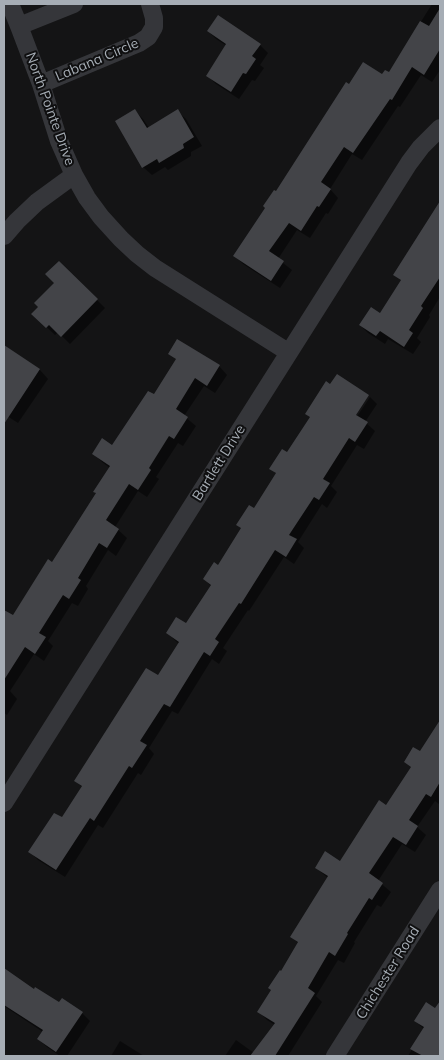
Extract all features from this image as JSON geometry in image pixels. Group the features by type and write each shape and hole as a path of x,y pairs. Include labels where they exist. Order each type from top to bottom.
{"street":[{"name":"North Pointe Drive","path":"10,4 41,84 59,141 74,175 87,198 102,218 121,239 155,268 288,352"},
{"path":"20,26 74,4"},
{"name":"Labana Circle","path":"41,84 139,43 148,37 154,27 154,18 150,4"},
{"name":"Bartlett Drive","path":"4,803 409,163 421,147 440,128"},
{"path":"4,236 37,202 74,175"},
{"name":"Chichester Road","path":"336,1056 440,890"}],"building":[{"path":"440,8 440,49 424,75 412,67 392,100 390,99 353,153 344,147 321,182 331,189 319,207 317,206 301,231 289,223 269,251 284,261 271,281 233,256 265,208 263,206 274,190 276,191 346,82 349,84 363,62 382,74 385,70 389,72 420,21 429,26"},
{"path":"218,15 261,44 252,56 256,59 246,74 243,73 231,92 206,76 226,44 207,31"},
{"path":"135,109 147,128 178,109 194,137 183,144 184,148 159,163 157,159 142,168 115,121"},
{"path":"440,201 440,277 421,306 423,308 409,330 413,333 404,347 380,331 376,336 359,325 371,307 380,313 401,280 393,275"},
{"path":"59,261 98,299 61,337 49,325 46,328 31,314 38,307 34,303 54,283 45,274"},
{"path":"177,339 220,365 207,386 195,378 176,409 188,417 174,439 169,436 138,490 129,484 106,520 119,529 107,548 99,543 78,578 81,580 69,599 63,595 39,633 46,637 35,654 25,647 4,680 4,610 13,615 48,559 52,562 96,493 93,492 110,466 92,454 102,438 112,445 148,391 154,394 176,359 168,354"},
{"path":"4,345 40,369 4,424"},
{"path":"337,374 369,395 356,415 368,422 355,442 349,438 323,479 330,483 319,500 314,497 289,535 297,539 286,557 275,550 241,604 239,603 215,639 219,642 210,656 204,652 170,707 164,704 140,741 147,745 132,768 129,766 94,821 90,818 56,870 28,852 54,813 62,817 82,786 74,781 146,668 158,675 179,642 166,633 176,617 186,623 211,585 203,579 214,562 218,565 241,528 236,525 249,505 254,508 276,473 269,469 282,449 287,452 310,417 305,414 326,381 330,384"},
{"path":"440,720 440,782 431,797 426,794 409,820 418,826 406,845 393,837 369,873 383,883 372,900 369,898 335,956 329,952 308,988 315,993 275,1056 250,1056 275,1023 257,1012 271,990 268,988 281,971 298,942 290,937 328,876 315,868 325,851 340,861 379,800 386,805 411,767 404,762 413,747 420,751"},
{"path":"4,968 34,989 35,987 59,1002 62,998 83,1012 56,1052 37,1039 43,1030 4,1005"},
{"path":"440,1001 440,1056 423,1056 410,1049 424,1027 414,1021 426,1002 435,1008"}]}
